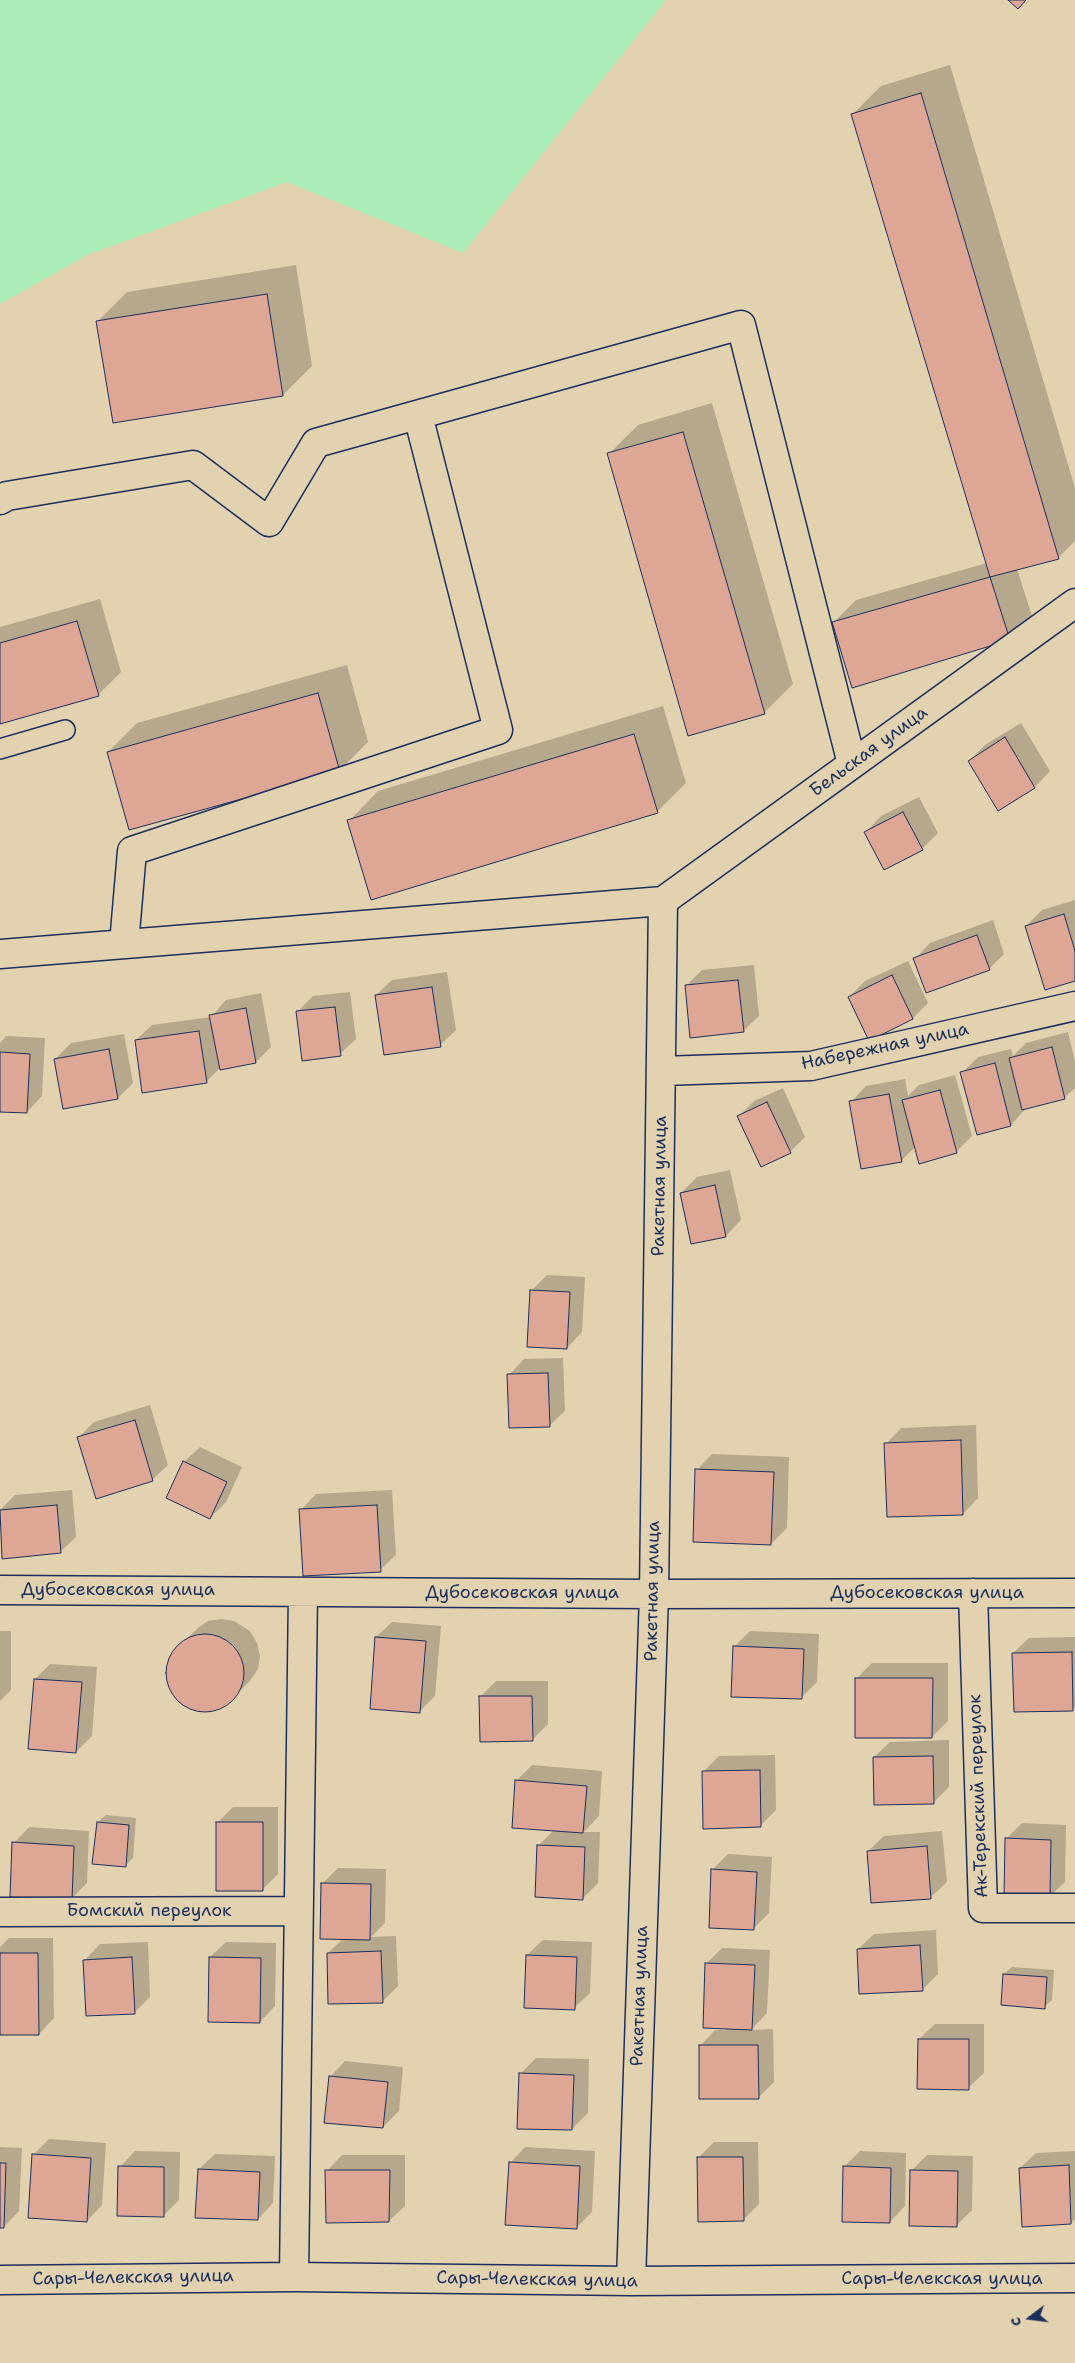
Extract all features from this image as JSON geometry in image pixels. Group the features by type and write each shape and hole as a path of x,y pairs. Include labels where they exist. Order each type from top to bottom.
{"street":[{"path":"0,500 7,496 193,465 269,522 316,443 741,325 852,764"},
{"path":"124,944 132,851 498,730 418,414"},
{"name":"Бельская улица","path":"663,901 1075,603"},
{"path":"0,954 663,901"},
{"name":"Ракетная улица","path":"631,2281 654,1594 663,901"},
{"name":"Набережная улица","path":"662,1071 810,1066 1075,1006"},
{"name":"Дубосековская улица","path":"0,1590 654,1594 1075,1593"},
{"path":"294,2277 297,1910 303,1592"},
{"name":"Ак-Терекский переулок","path":"973,1593 983,1908 1075,1908"},
{"name":"Бомский переулок","path":"0,1912 297,1910"},
{"name":"Сары-Челекская улица","path":"0,2280 294,2277 631,2281 1075,2278"}],"lane":[{"path":"0,749 65,730"}],"green space":[{"path":"0,0 666,0 463,253 287,182 87,255 0,304"}],"building":[{"path":"1008,0 1026,0 1018,9"},
{"path":"921,93 1059,559 990,577 851,114"},
{"path":"267,294 283,396 113,423 96,321"},
{"path":"683,432 765,714 688,736 607,453"},
{"path":"990,577 1010,640 852,688 832,622"},
{"path":"77,621 99,696 0,724 0,643"},
{"path":"318,693 340,772 129,830 107,752"},
{"path":"634,734 658,813 371,900 347,820"},
{"path":"1005,737 1035,788 998,811 968,761"},
{"path":"903,812 923,850 884,870 864,832"},
{"path":"1064,914 1075,951 1075,981 1045,990 1025,926"},
{"path":"977,935 990,970 926,993 913,958"},
{"path":"892,975 913,1019 869,1041 848,997"},
{"path":"738,980 744,1032 690,1038 685,985"},
{"path":"432,987 441,1047 384,1055 375,995"},
{"path":"335,1007 341,1056 302,1061 296,1011"},
{"path":"246,1008 256,1063 220,1070 209,1015"},
{"path":"199,1031 207,1083 142,1093 135,1040"},
{"path":"1052,1047 1065,1099 1022,1110 1009,1058"},
{"path":"109,1049 118,1099 63,1109 54,1059"},
{"path":"0,1052 30,1054 27,1113 0,1112"},
{"path":"995,1063 1011,1126 977,1135 960,1072"},
{"path":"940,1090 957,1153 919,1164 902,1100"},
{"path":"889,1094 902,1162 861,1169 849,1101"},
{"path":"767,1102 791,1153 761,1167 737,1116"},
{"path":"715,1185 726,1237 691,1244 680,1193"},
{"path":"530,1290 570,1292 567,1349 527,1347"},
{"path":"548,1373 550,1427 509,1428 507,1374"},
{"path":"135,1420 153,1481 96,1499 77,1437"},
{"path":"961,1440 963,1515 887,1517 884,1443"},
{"path":"183,1461 227,1482 210,1519 166,1498"},
{"path":"695,1469 774,1472 771,1545 693,1542"},
{"path":"57,1505 61,1553 2,1559 0,1510"},
{"path":"377,1505 381,1572 303,1576 299,1509"},
{"path":"205,1634 220,1637 232,1646 241,1658 244,1673 241,1688 232,1700 220,1709 205,1712 190,1709 178,1700 169,1688 166,1673 169,1658 178,1646 190,1637"},
{"path":"375,1637 426,1641 420,1713 370,1709"},
{"path":"733,1646 804,1649 802,1699 731,1697"},
{"path":"1072,1652 1073,1711 1014,1712 1012,1653"},
{"path":"855,1678 933,1678 932,1738 855,1738"},
{"path":"34,1679 82,1682 76,1753 28,1749"},
{"path":"479,1696 532,1696 533,1741 480,1742"},
{"path":"933,1756 934,1804 874,1805 873,1757"},
{"path":"760,1770 761,1827 703,1829 702,1771"},
{"path":"515,1780 587,1786 583,1833 512,1828"},
{"path":"97,1822 129,1825 126,1867 92,1864"},
{"path":"216,1822 263,1822 263,1891 216,1891"},
{"path":"1005,1838 1051,1840 1050,1898 1004,1897"},
{"path":"12,1842 74,1846 72,1900 10,1897"},
{"path":"537,1845 585,1847 583,1900 535,1897"},
{"path":"927,1846 931,1899 871,1903 867,1851"},
{"path":"711,1869 757,1872 754,1930 709,1928"},
{"path":"321,1883 371,1884 370,1940 320,1939"},
{"path":"920,1945 923,1991 859,1994 857,1949"},
{"path":"381,1951 383,2003 328,2004 327,1953"},
{"path":"0,1953 38,1953 39,2035 0,2035"},
{"path":"526,1955 577,1957 575,2010 524,2008"},
{"path":"132,1957 135,2014 86,2016 83,1960"},
{"path":"209,1957 261,1958 260,2023 208,2022"},
{"path":"705,1963 755,1965 752,2030 703,2028"},
{"path":"1003,1974 1047,1977 1045,2009 1001,2005"},
{"path":"918,2039 969,2039 969,2090 917,2089"},
{"path":"699,2045 758,2045 759,2099 699,2099"},
{"path":"519,2073 574,2075 572,2130 517,2129"},
{"path":"329,2076 388,2082 383,2128 324,2123"},
{"path":"32,2154 91,2158 87,2222 28,2218"},
{"path":"697,2157 743,2157 744,2221 698,2222"},
{"path":"509,2162 580,2166 577,2229 505,2225"},
{"path":"0,2163 6,2163 4,2228 0,2228"},
{"path":"1069,2165 1071,2224 1022,2227 1019,2168"},
{"path":"118,2166 164,2167 164,2217 117,2216"},
{"path":"843,2166 891,2168 890,2223 842,2222"},
{"path":"198,2169 260,2172 258,2220 195,2218"},
{"path":"325,2170 390,2170 389,2222 326,2223"},
{"path":"910,2170 958,2171 957,2227 909,2226"}]}
